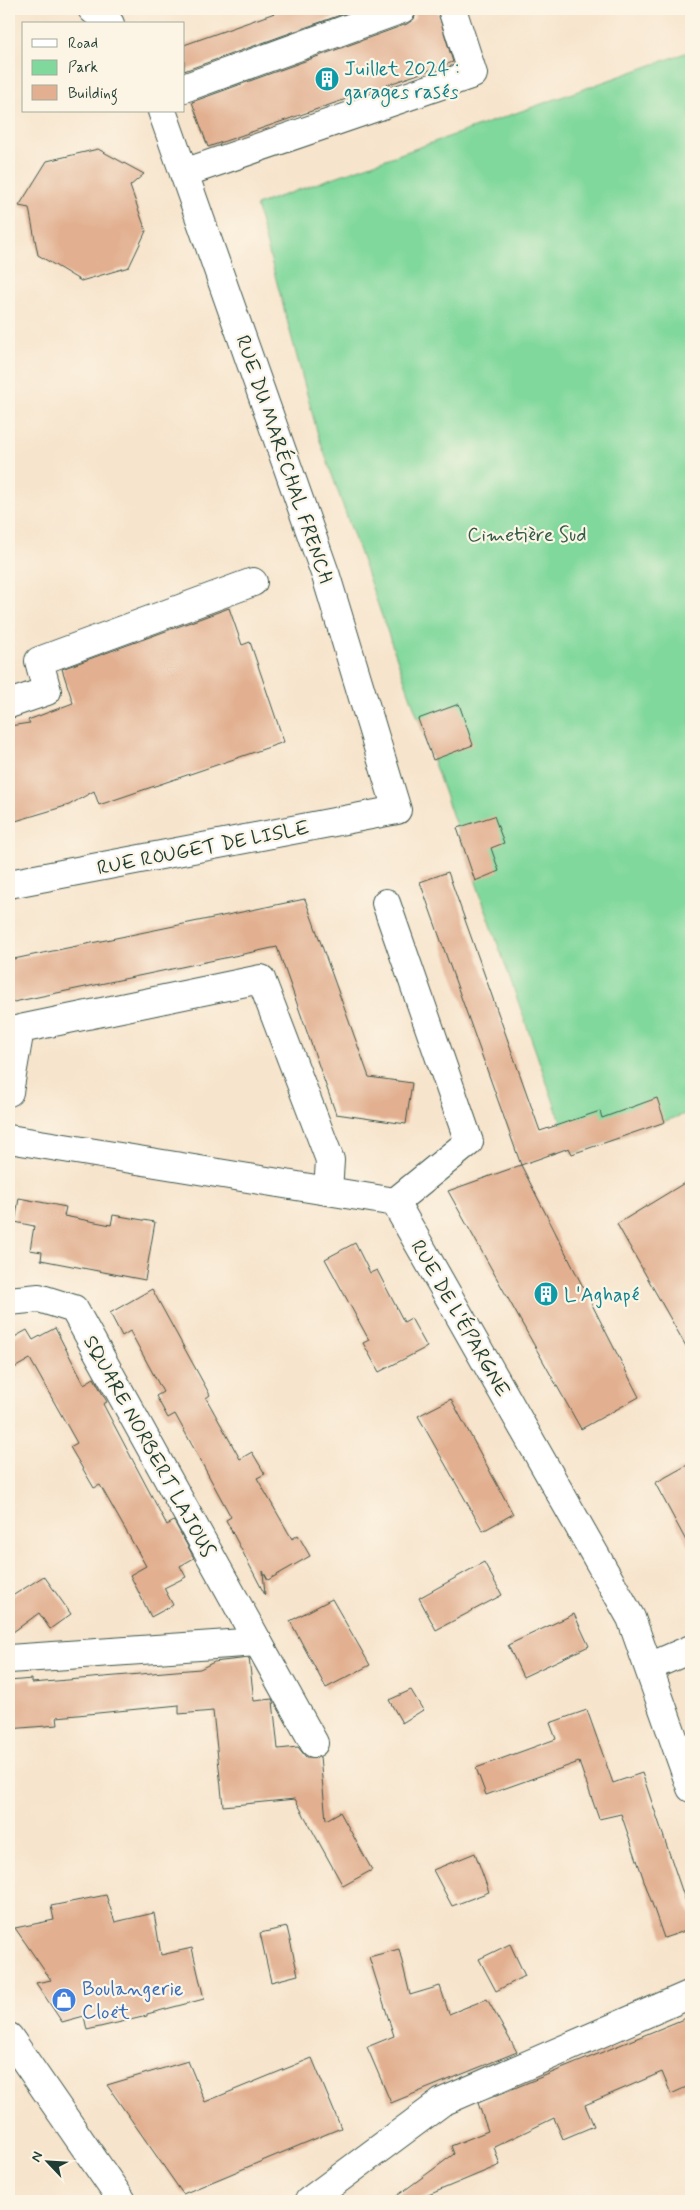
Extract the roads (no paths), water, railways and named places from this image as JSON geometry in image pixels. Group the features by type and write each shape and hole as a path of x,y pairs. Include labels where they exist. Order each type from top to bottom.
{"street":[{"path":"92,9 108,22"},
{"path":"185,88 402,9"},
{"path":"184,173 473,74 452,9"},
{"name":"RUE DU MARÉCHAL FRENCH","path":"162,112 326,576 397,810"},
{"path":"9,704 47,691 39,660 253,582"},
{"name":"RUE ROUGET DE LISLE","path":"9,884 397,810"},
{"path":"9,1139 394,1202 469,1142 386,903"},
{"path":"9,1092 20,1029 261,979 330,1160 328,1191"},
{"name":"RUE DE L'ÉPARGNE","path":"394,1202 631,1618 691,1788"},
{"name":"SQUARE NORBERT LAJOUS","path":"9,1301 39,1298 74,1310 314,1743"},
{"path":"9,1659 258,1642"},
{"path":"649,1667 691,1649"},
{"path":"309,2201 442,2102 691,1994"},
{"path":"9,2037 122,2201"}],"place":[{"name":"Juillet 2024 : garages rasés","path":"327,79"},
{"name":"L'Aghapé","path":"546,1294"},
{"name":"Boulangerie Cloët","path":"64,2000"}],"park label":[{"name":"Cimetière Sud","path":"527,534"}]}
